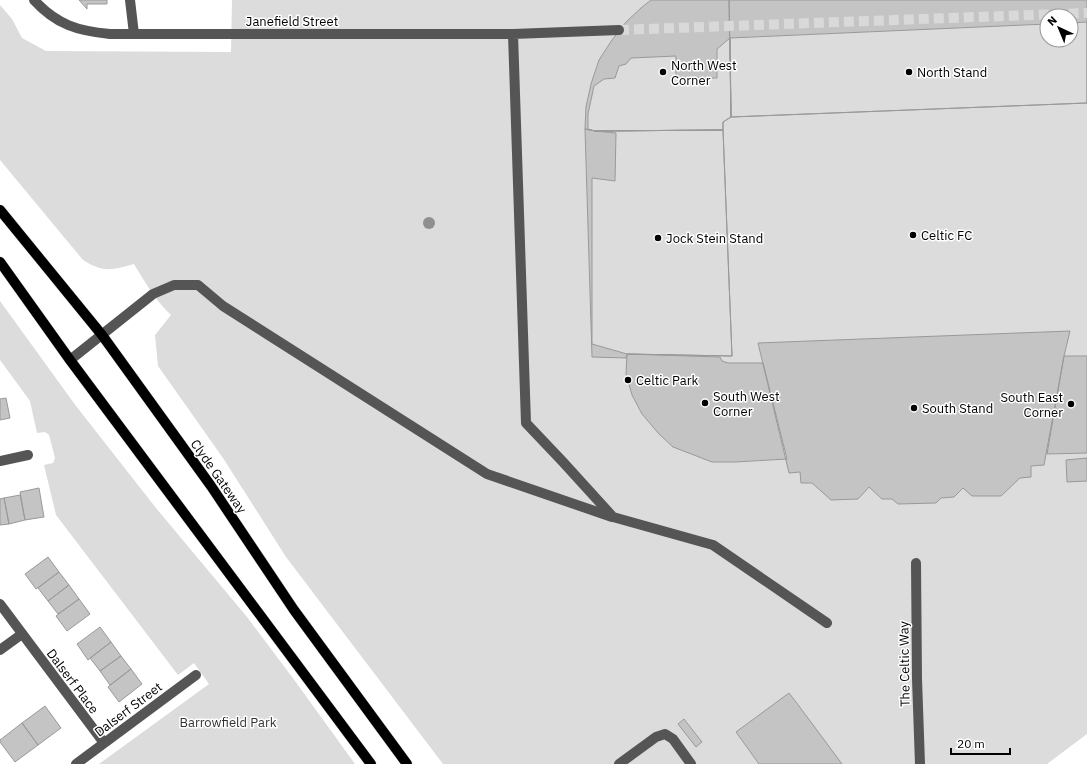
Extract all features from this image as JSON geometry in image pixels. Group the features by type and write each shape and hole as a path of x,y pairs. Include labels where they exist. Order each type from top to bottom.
{"main road":[{"name":"Clyde Gateway","path":"0,210 102,335 211,486 294,610 407,764"},
{"path":"0,262 70,360 371,764"}],"street":[{"name":"Janefield Street","path":"34,0 52,16 70,27 91,32 110,34 514,34 619,30"},
{"path":"130,0 134,34"},
{"path":"514,34 526,423 613,517"},
{"path":"70,360 153,294 174,285 198,285 223,306 487,474 613,517 713,545 827,623"},
{"path":"0,461 28,455"},
{"name":"The Celtic Way","path":"916,563 917,678 920,764"},
{"name":"Dalserf Place","path":"0,604 104,743"},
{"path":"0,650 22,634"},
{"name":"Dalserf Street","path":"76,764 196,675"},
{"path":"619,764 661,734 665,734 672,739 691,764"}],"green space":[{"name":"Celtic Park","path":"232,0 1087,0 1087,734 1047,764 443,764 286,557 223,458 158,366 155,335 171,315 155,297 134,264 120,268 102,269 83,260 0,160 0,5 12,19 22,38 46,51 231,52"},
{"name":"Barrowfield Park","path":"0,301 76,406 156,508 247,617 355,764 99,764 209,684 194,663 178,675 56,515 44,465 53,463 55,458 49,435 45,432 37,433 30,401 0,360"}],"building":[{"path":"79,0 107,0 107,4 87,4 87,9"},
{"name":"North West Corner","path":"651,0 729,0 731,117 723,122 723,130 595,131 585,129 586,107 591,84 599,60 626,22"},
{"name":"North Stand","path":"729,0 1087,0 1087,103 731,117"},
{"name":"North Stand","path":"1079,22 1087,22 1087,103 731,117 730,38 1039,24 1039,48 1079,48"},
{"path":"730,38 731,117 723,122 723,130 595,131 588,129 588,114 594,86 604,79 615,78 619,66 626,64 631,58 676,56 676,78 717,78 717,49"},
{"name":"Jock Stein Stand","path":"585,129 595,131 723,130 732,356 627,354 626,358 592,357"},
{"name":"Jock Stein Stand","path":"723,130 732,356 627,354 592,344 592,178 615,181 616,133 595,131"},
{"name":"South Stand","path":"1070,331 1044,465 1031,466 1031,477 1020,478 1001,496 972,496 963,488 954,497 941,498 936,503 898,504 892,499 882,499 869,487 858,499 831,500 812,483 801,483 800,472 789,473 758,343"},
{"name":"South West Corner","path":"627,354 720,357 722,361 728,363 763,363 787,459 712,462 673,447 659,434 642,414 632,395 626,374"},
{"name":"South East Corner","path":"1064,356 1087,356 1087,453 1047,454"},
{"path":"6,398 10,418 0,420 0,399"},
{"path":"1087,458 1087,481 1067,482 1066,460"},
{"path":"39,488 44,517 25,520 20,492"},
{"path":"20,495 25,520 9,524 4,498"},
{"path":"4,498 9,524 0,525 0,499"},
{"path":"48,557 59,572 36,589 25,574"},
{"path":"59,572 69,585 48,601 38,588"},
{"path":"69,585 79,599 58,614 48,601"},
{"path":"79,599 90,614 67,631 56,616"},
{"path":"100,627 111,642 88,660 77,644"},
{"path":"111,642 121,656 100,671 90,658"},
{"path":"121,656 131,669 110,685 100,671"},
{"path":"131,669 142,684 119,702 108,687"},
{"path":"789,693 842,764 759,764 736,732"},
{"path":"45,706 61,728 38,745 22,723"},
{"path":"684,719 702,742 696,747 678,724"},
{"path":"22,723 38,745 15,762 0,740"}],"tunnel":[{"path":"619,30 1087,13"}],"place":[{"name":"North West Corner","path":"663,72"},
{"name":"North Stand","path":"909,72"},
{"name":"Celtic FC","path":"913,235"},
{"name":"Jock Stein Stand","path":"658,238"},
{"name":"Celtic Park","path":"628,380"},
{"name":"South West Corner","path":"705,403"},
{"name":"South East Corner","path":"1071,404"},
{"name":"South Stand","path":"914,408"}]}
